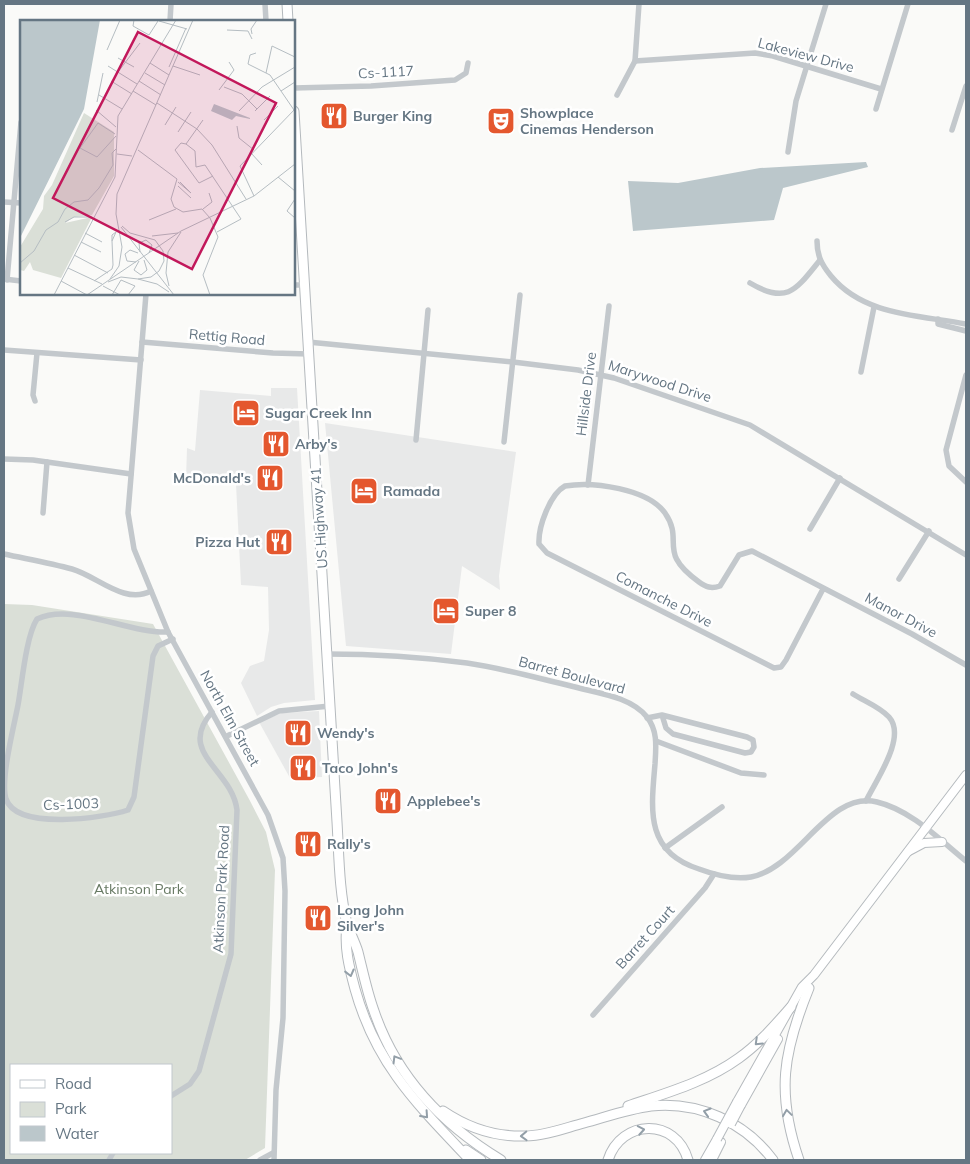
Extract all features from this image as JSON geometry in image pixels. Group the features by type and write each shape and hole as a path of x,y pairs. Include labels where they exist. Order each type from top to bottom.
{"highway":[{"path":"287,4 288,20"},
{"name":"US Highway 41","path":"295,151 297,216 305,285 341,878 347,924"},
{"path":"347,924 354,941 374,1012 383,1034 402,1067 424,1099 468,1138 501,1160"},
{"path":"347,924 347,960 365,1021 394,1076 422,1111 470,1160"},
{"path":"799,1160 788,1122 784,1075 792,1031 809,988"},
{"path":"571,1126 693,1083 717,1072 748,1051 792,1007"},
{"path":"424,1099 470,1127 498,1134 527,1136 650,1106 690,1108 713,1113 739,1127 762,1146 774,1160"},
{"path":"608,1160 611,1150 623,1136 646,1128 660,1130 673,1137 682,1148 688,1160"},
{"path":"451,1140 481,1160"}],"main road":[{"path":"712,1160 720,1140 802,987 814,975 966,775"},
{"path":"905,853 924,843 942,842"},
{"path":"739,1104 809,988 814,975"},
{"path":"705,1160 720,1140"}],"street":[{"path":"170,20 171,4"},
{"path":"265,4 266,20"},
{"path":"617,95 635,61 639,4"},
{"path":"788,152 792,117 826,4"},
{"path":"876,109 908,4"},
{"name":"Lakeview Drive","path":"635,61 755,53 806,66 881,89"},
{"name":"Cs-1117","path":"295,88 371,86 455,80 466,73 468,63"},
{"path":"952,130 966,86"},
{"path":"20,134 5,280 20,281"},
{"path":"4,202 20,204"},
{"path":"818,241 820,260 843,288 862,302 874,307 966,324"},
{"path":"750,283 769,294 787,292 800,284 820,260"},
{"path":"295,285 305,285"},
{"name":"North Elm Street","path":"146,295 131,474 129,532 134,549 168,632 227,736 273,826 284,869 283,1018 274,1160"},
{"path":"504,442 520,295"},
{"name":"Hillside Drive","path":"588,485 610,306"},
{"path":"861,372 874,307"},
{"path":"416,440 428,310"},
{"path":"938,319 938,324 966,331"},
{"name":"Rettig Road","path":"142,342 273,353 309,354"},
{"name":"Marywood Drive","path":"308,342 513,362 602,374 734,418 766,434 840,478 929,531 966,556"},
{"path":"4,350 141,360"},
{"path":"35,401 32,395 37,353"},
{"path":"966,375 946,450 949,466 966,482"},
{"path":"4,460 47,462 131,474"},
{"path":"43,513 47,462"},
{"path":"810,529 840,478"},
{"name":"Comanche Drive","path":"588,485 565,486 555,495 540,535 539,544 543,551 766,666 774,668 783,665 824,589"},
{"name":"Manor Drive","path":"588,485 630,490 643,494 654,502 669,521 672,550 678,565 704,586 713,588 720,586 737,558 747,551 824,589 966,665"},
{"path":"899,580 929,531"},
{"path":"4,554 72,569 106,586 124,592 141,596 152,591"},
{"name":"Cs-1003","path":"168,632 147,632 64,615 37,619 23,674 5,777 5,795 10,806 27,816 62,820 99,817 128,810 134,797 153,656 158,646 173,639"},
{"name":"Barret Boulevard","path":"327,654 371,654 493,667 612,697 636,707 647,718"},
{"path":"853,694 888,716 896,733 893,747 866,801"},
{"path":"227,736 279,711 330,706"},
{"name":"Atkinson Park Road","path":"172,1095 190,1084 199,1071 226,977 232,949 237,810 231,790 200,746 200,728 212,712"},
{"path":"662,715 666,728 673,734 745,753 751,752 754,747 753,740 662,715 647,718 654,730 656,741 653,822 657,837 665,848 686,864 714,874 737,878 763,873 794,852 839,810 850,803 866,801 890,806 925,828 966,861"},
{"path":"656,741 741,773 764,775"},
{"path":"665,848 722,807"},
{"name":"Barret Court","path":"592,1015 705,888 714,874"},
{"path":"260,1160 274,1153"}],"shaded area":[{"path":"271,388 297,388 315,700 284,703 271,707 257,716 241,683 250,666 264,661 269,630 268,587 241,585 236,484 186,479 187,448 195,451 200,390 271,396"},
{"path":"325,423 516,452 499,576 500,590 462,566 451,654 346,646"},
{"path":"319,711 322,777 290,778 259,722 282,713"}],"green space":[{"name":"Atkinson Park","path":"4,604 32,605 153,624 266,832 275,870 265,1148 245,1160 4,1160"}],"water":[{"path":"866,162 868,167 783,188 774,220 633,231 628,181 678,183 760,168"}],"place":[{"name":"Burger King","path":"334,116"},
{"name":"Showplace Cinemas Henderson","path":"501,121"},
{"name":"Sugar Creek Inn","path":"246,413"},
{"name":"Arby's","path":"276,444"},
{"name":"McDonald's","path":"270,478"},
{"name":"Ramada","path":"364,491"},
{"name":"Pizza Hut","path":"279,542"},
{"name":"Super 8","path":"446,611"},
{"name":"Wendy's","path":"298,733"},
{"name":"Taco John's","path":"303,768"},
{"name":"Applebee's","path":"388,801"},
{"name":"Rally's","path":"308,844"},
{"name":"Long John Silver's","path":"318,918"}]}
